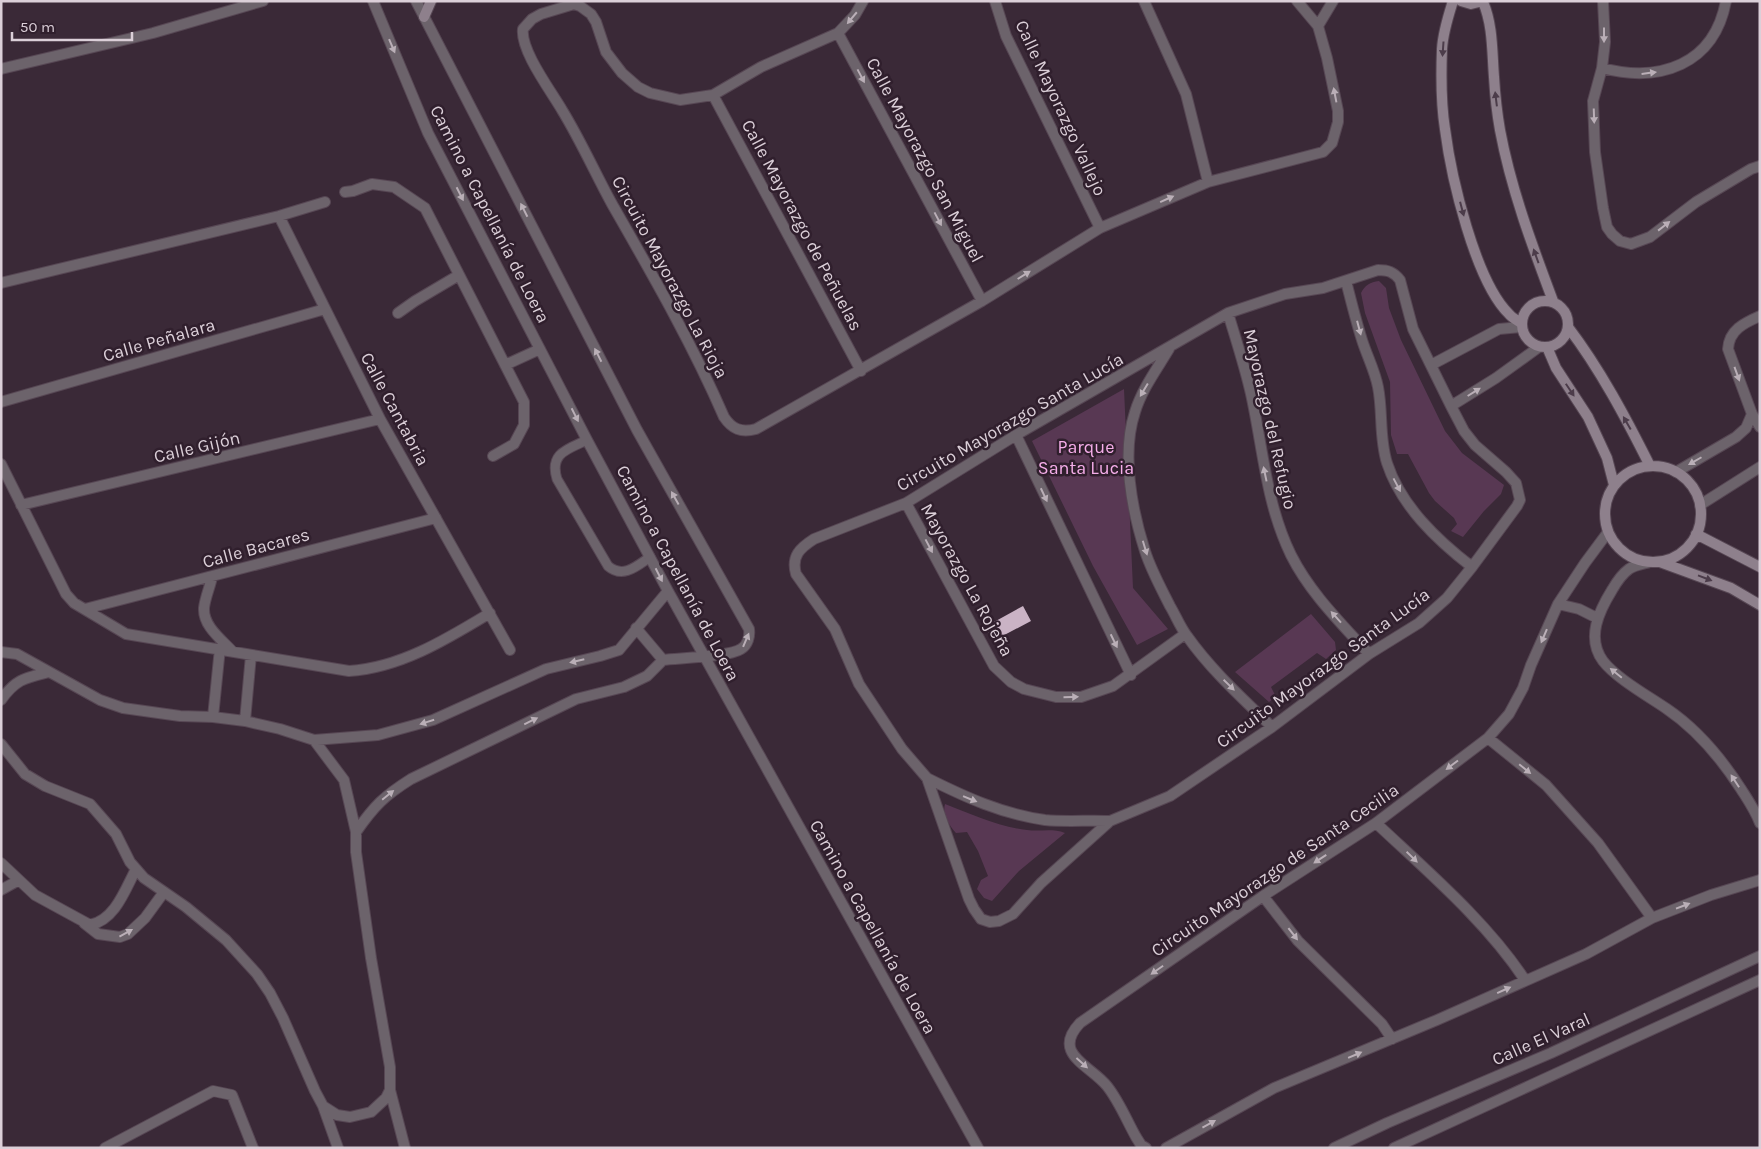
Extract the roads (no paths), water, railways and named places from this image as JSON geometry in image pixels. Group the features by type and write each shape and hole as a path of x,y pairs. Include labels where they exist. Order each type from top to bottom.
{"street":[{"path":"1,69 195,21 263,1"},
{"name":"Camino a Capellanía de Loera","path":"373,1 428,133 540,349 704,657 978,1148"},
{"path":"356,832 371,811 388,794 411,779 576,699 624,687 647,676 663,660 704,657 740,650 747,642 749,628 637,430 416,1"},
{"path":"424,18 431,1"},
{"name":"Circuito Mayorazgo La Rioja","path":"863,1 856,15 838,34 761,67 714,95 680,100 650,93 638,87 622,73 609,57 601,42 596,22 591,14 580,6 574,4 541,14 532,19 523,30 523,43 526,49 572,126 610,201 680,324 724,417 730,426 747,431 756,429 861,371 982,301 1100,228 1208,182 1323,152 1332,143 1338,122 1338,112 1327,58 1318,26 1296,1"},
{"name":"Calle Mayorazgo Vallejo","path":"995,1 1010,44 1100,228"},
{"path":"1144,1 1186,94 1208,182"},
{"path":"1318,26 1333,1"},
{"path":"1453,1 1445,24 1442,49 1442,91 1445,129 1458,192 1472,243 1498,301 1509,315 1521,325 1526,338 1532,344 1543,347 1588,417 1607,458 1614,485"},
{"path":"1461,1 1470,4 1483,2 1487,12 1499,120 1510,173 1522,216 1553,302"},
{"path":"1603,1 1604,42 1602,68 1594,100 1596,152 1607,227 1620,242 1631,244 1650,237 1696,202 1760,166"},
{"path":"1602,68 1622,74 1649,74 1672,68 1690,60 1706,46 1718,29 1726,1"},
{"name":"Calle Mayorazgo San Miguel","path":"838,34 982,301"},
{"name":"Calle Mayorazgo de Peñuelas","path":"714,95 861,371"},
{"path":"344,192 353,191 372,184 394,187 425,208 524,402 524,425 514,444 492,456"},
{"path":"1,283 279,216 325,202"},
{"name":"Calle Cantabria","path":"279,216 380,419 510,650"},
{"name":"Circuito Mayorazgo Santa Lucía","path":"1378,270 1388,270 1400,280 1413,329 1451,406 1464,431 1491,461 1506,472 1516,483 1520,500 1517,506 1447,598 1419,623 1369,654 1272,727 1170,796 1110,821 1041,883 1013,914 999,921 990,922 981,919 969,899 927,778 902,749 859,684 835,629 796,574 794,564 797,553 814,539 906,503 1016,435 1228,313 1285,294 1346,282 1378,270"},
{"path":"398,314 415,301 459,275"},
{"path":"1346,282 1362,341 1378,388 1386,462 1413,511 1445,546 1472,567"},
{"path":"1451,406 1543,347 1554,345 1561,341 1566,334 1568,319 1560,305 1546,300 1532,304 1523,315 1521,325"},
{"name":"Calle Peñalara","path":"1,402 325,309"},
{"name":"Mayorazgo del Refugio","path":"1228,313 1251,393 1272,506 1291,555 1314,592 1369,654"},
{"path":"1760,316 1740,326 1732,333 1728,343 1752,414 1760,427"},
{"path":"1431,365 1499,329 1521,325"},
{"path":"1568,326 1611,394 1650,466"},
{"path":"1169,348 1140,398 1134,414 1130,440 1129,469 1134,506 1145,551 1185,634 1215,671 1272,727"},
{"path":"505,365 540,349"},
{"path":"1676,472 1736,437 1746,428 1752,414"},
{"name":"Calle Gijón","path":"21,505 380,419"},
{"path":"1016,435 1131,675"},
{"path":"1,464 66,594 74,602 126,634 220,648 349,671 364,670 413,656 490,613"},
{"path":"1760,605 1731,588 1655,562 1632,558 1618,548 1608,532 1605,520 1608,496 1614,485 1624,475 1637,469 1650,466 1664,467 1676,472 1687,480 1695,492 1700,505 1700,520 1696,534 1687,547 1675,557 1655,562 1629,569 1622,575 1597,618 1595,637 1602,660 1617,674 1680,718 1711,747 1732,776 1760,822"},
{"path":"1700,505 1760,467"},
{"name":"Mayorazgo La Rojeña","path":"906,503 994,666 1011,682 1024,689 1056,697 1081,697 1113,686 1131,675 1185,634"},
{"name":"Calle Bacares","path":"86,609 436,518"},
{"name":"Circuito Mayorazgo de Santa Cecilia","path":"1146,1148 1136,1137 1107,1086 1072,1055 1069,1039 1073,1030 1080,1023 1263,896 1376,823 1488,738 1509,714 1518,697 1558,604 1608,532"},
{"path":"1696,534 1760,567"},
{"path":"212,576 204,608 205,617 209,626 232,651"},
{"path":"1,652 17,654 100,700 123,708 180,716 213,717 244,721 280,729 314,740 378,735 433,720 546,669 619,650 668,591"},
{"path":"1558,604 1579,609 1597,618"},
{"path":"636,628 663,660"},
{"path":"213,717 220,648"},
{"path":"244,721 251,654"},
{"path":"1,700 9,689 21,680 49,672"},
{"path":"1488,738 1546,785 1598,842 1652,918"},
{"path":"314,740 344,780 356,832 356,852 371,958 390,1068 390,1090 405,1148"},
{"path":"1,744 25,774 45,786 90,804 116,834 130,862 144,878 186,907 226,940 257,974 270,993 283,1018 323,1106 338,1148"},
{"name":"Circuito Mayorazgo Santa Lucía","path":"927,778 968,799 1002,810 1046,820 1110,821"},
{"path":"1376,823 1492,936 1514,962 1525,980"},
{"path":"1,863 35,895 90,925 100,923 116,905 136,869"},
{"path":"1,890 18,880"},
{"path":"1166,1148 1274,1088 1392,1039 1586,954 1652,918 1711,895 1760,880"},
{"path":"83,922 98,934 120,937 128,934 145,918 164,892"},
{"path":"1263,896 1298,941 1382,1024 1392,1039"},
{"name":"Calle El Varal","path":"1334,1148 1387,1123 1551,1053 1760,956"},
{"path":"1394,1148 1760,980"},
{"path":"105,1148 213,1090 232,1095 253,1148"},
{"path":"323,1106 337,1115 350,1117 371,1112 386,1098 390,1090"}],"lane":[{"path":"588,440 563,451 555,462 554,470 557,479 608,566 619,573 630,571 650,557"}],"park label":[{"name":"Parque Santa Lucia","path":"1086,457"}]}
